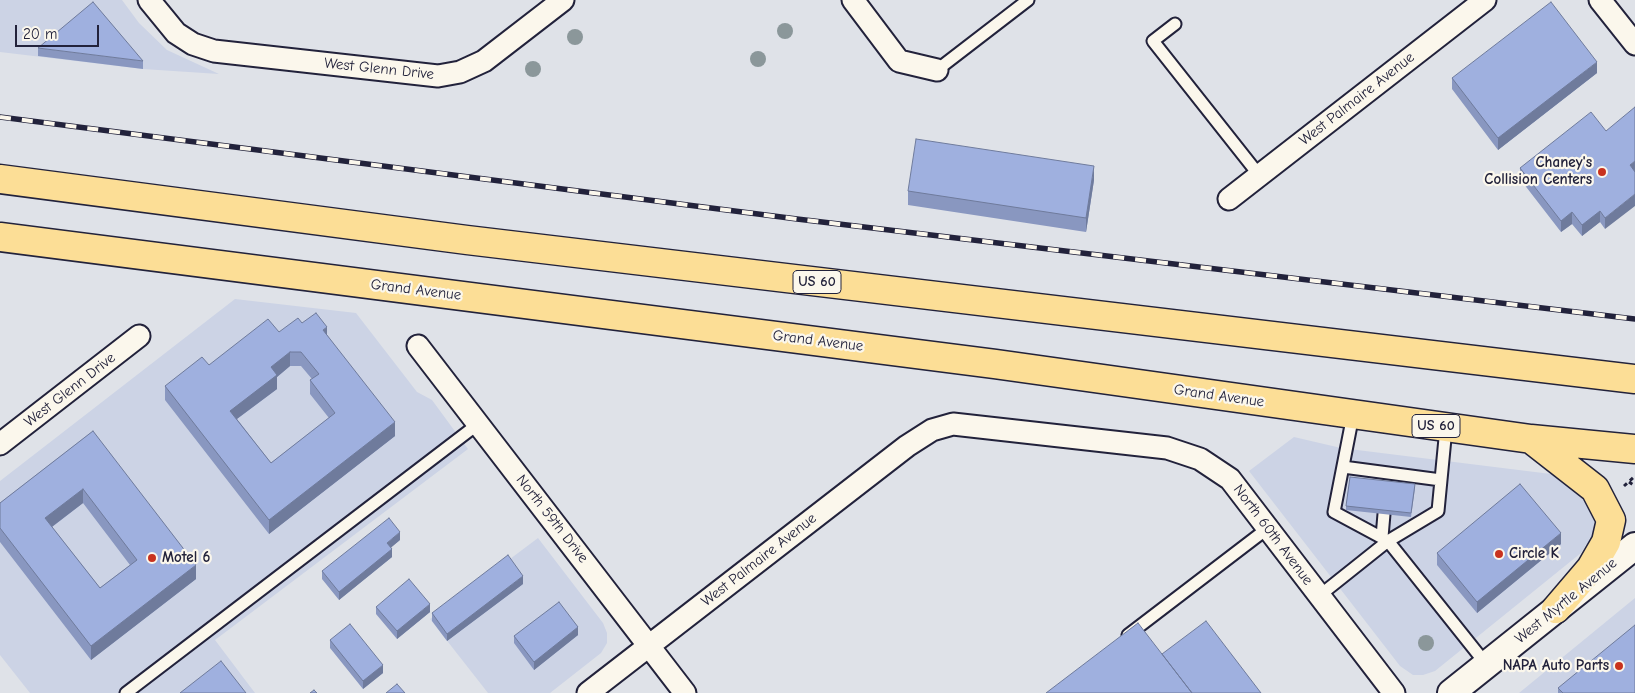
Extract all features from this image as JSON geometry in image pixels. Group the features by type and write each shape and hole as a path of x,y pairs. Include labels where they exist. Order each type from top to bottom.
{"highway":[{"name":"US 60","path":"0,179 477,241 1635,379"},
{"name":"Grand Avenue","path":"0,237 995,364 1531,439 1635,449"},
{"path":"1531,439 1595,489 1611,520 1606,542 1591,568 1556,609"}],"street":[{"name":"West Glenn Drive","path":"149,0 176,33 193,44 214,51 438,76 460,72 484,62 563,0"},
{"path":"853,0 899,60 937,70"},
{"name":"West Palmaire Avenue","path":"1229,199 1485,0"},
{"path":"1600,0 1635,44"},
{"name":"West Glenn Drive","path":"0,444 139,336"},
{"name":"North 59th Drive","path":"418,346 685,693"},
{"name":"North 60th Avenue","path":"932,430 953,424 972,424 1167,448 1200,459 1230,479 1394,693"},
{"name":"West Palmaire Avenue","path":"588,693 907,446 932,430"},
{"name":"West Myrtle Avenue","path":"1451,693 1635,546"}],"lane":[{"path":"937,70 1028,0"},
{"path":"1175,24 1153,41 1259,175"},
{"path":"1353,414 1334,512 1385,539 1486,664"},
{"path":"126,693 478,424"},
{"path":"1319,596 1385,539 1438,511 1446,427"},
{"path":"1343,467 1441,480"},
{"path":"1388,485 1389,473"},
{"path":"1384,514 1385,539"},
{"path":"1122,639 1268,528"}],"path":[{"path":"1629,482 1635,486"}],"shaded area":[{"path":"0,0 122,0 139,23 167,50 219,74 143,69 0,52"},
{"path":"235,299 356,313 417,392 432,400 468,449 215,640 255,693 30,693 0,655 0,481"},
{"path":"1294,437 1341,448 1559,475 1581,486 1595,513 1593,534 1581,553 1435,671 1423,675 1413,675 1400,666 1249,471"},
{"path":"538,538 603,623 607,633 607,643 601,653 550,693 488,693 430,619"},
{"path":"1635,598 1635,693 1519,693"}],"building":[{"path":"93,2 143,61 38,48"},
{"path":"1551,2 1597,62 1498,138 1452,78"},
{"path":"1635,107 1635,161 1630,165 1635,172 1635,194 1605,218 1600,211 1582,225 1572,212 1561,221 1520,168 1591,112 1606,131"},
{"path":"916,139 1094,166 1086,218 908,191"},
{"path":"316,313 327,327 323,330 395,422 269,520 165,386 202,357 209,365 268,319 279,332 298,318 302,323","holes":["290,352 301,352 319,374 310,380 335,413 271,463 230,411 277,375 271,367"]},
{"name":"Motel 6","path":"93,431 196,565 91,646 0,528 0,503","holes":["83,489 137,560 100,588 45,518"]},
{"path":"1350,477 1415,484 1411,513 1346,506"},
{"name":"Circle K","path":"1520,484 1561,533 1477,602 1437,553"},
{"path":"389,518 400,532 387,543 392,549 339,592 322,571"},
{"path":"508,555 523,576 447,634 432,613"},
{"path":"409,579 430,604 397,631 376,607"},
{"path":"559,602 578,627 534,662 514,636"},
{"path":"1206,621 1261,693 1192,693 1162,654"},
{"path":"1138,623 1192,693 1046,693"},
{"path":"350,624 383,665 363,681 330,640"},
{"name":"NAPA Auto Parts","path":"1635,625 1635,693 1563,693 1558,688"},
{"path":"221,661 246,693 180,693"},
{"path":"397,684 405,693 386,693"}],"railway":[{"path":"0,117 797,219 1635,319"}],"place":[{"name":"Chaney's Collision Centers","path":"1602,172"},
{"name":"Circle K","path":"1499,554"},
{"name":"Motel 6","path":"152,558"},
{"name":"NAPA Auto Parts","path":"1619,666"}]}
